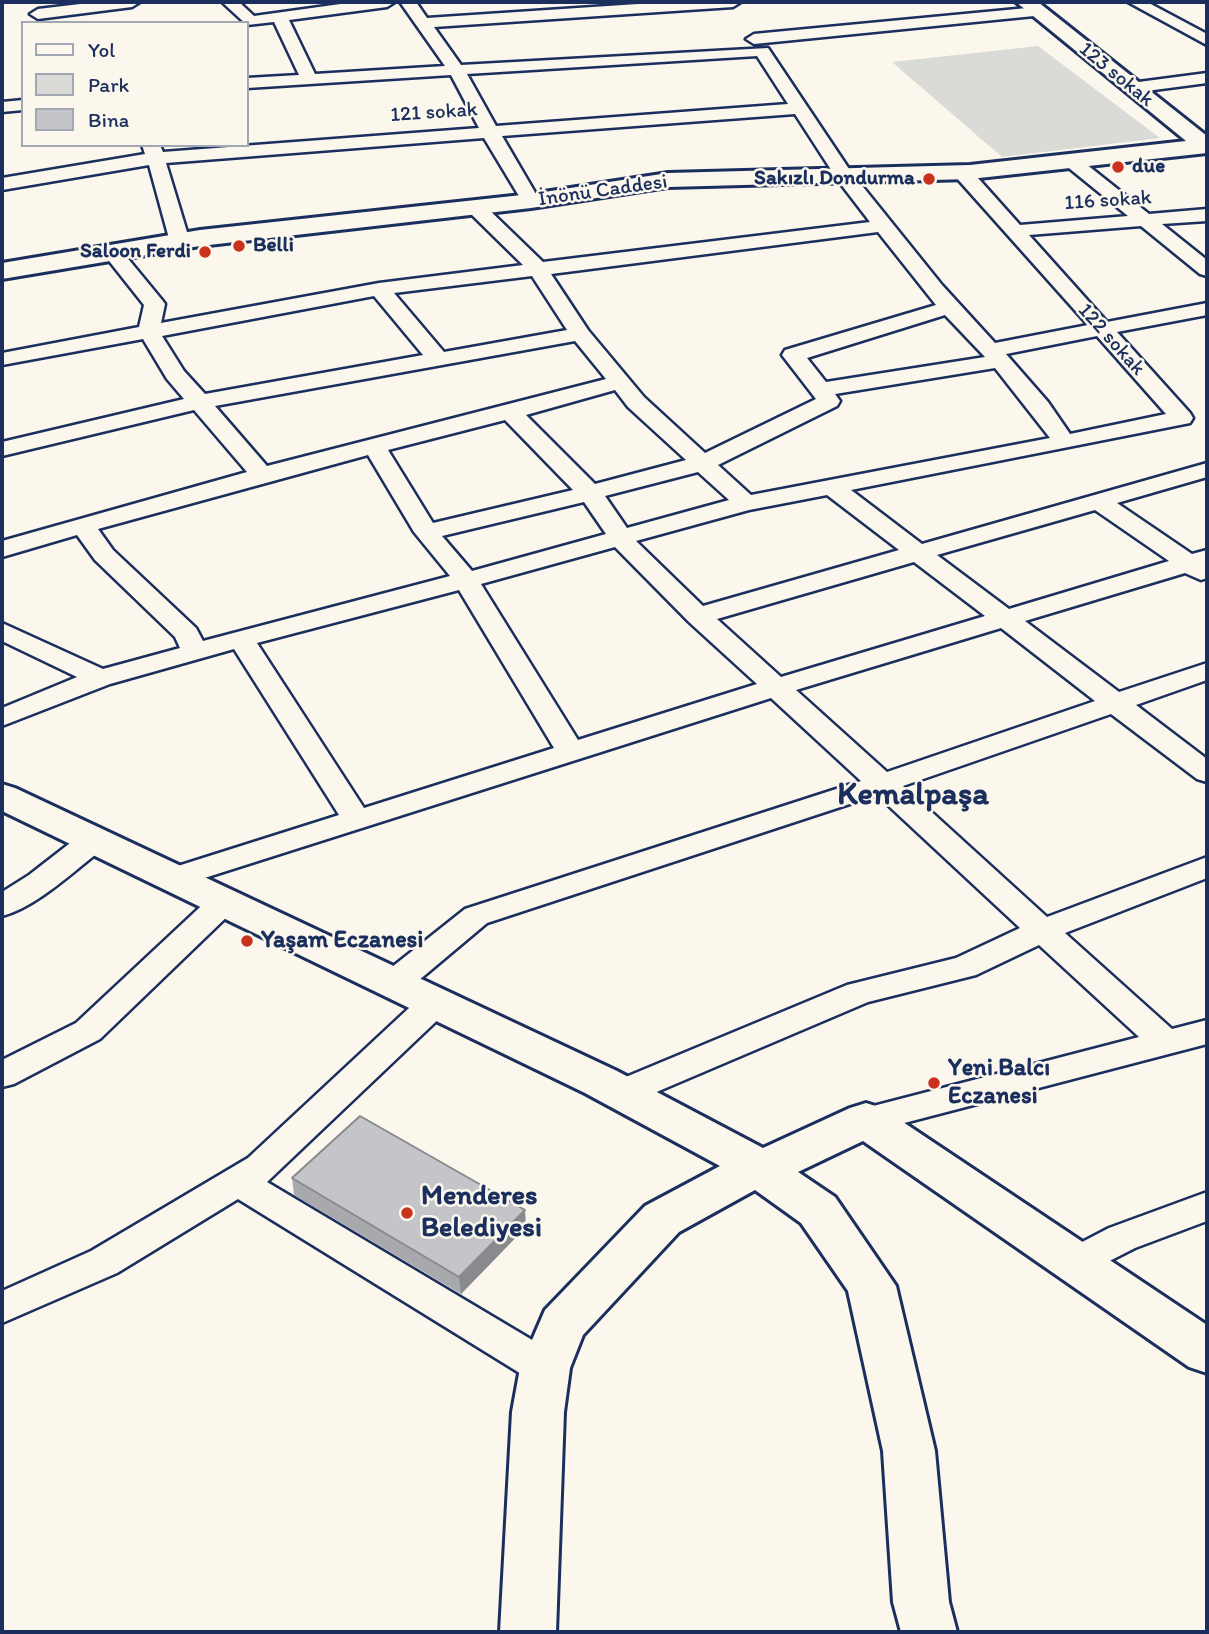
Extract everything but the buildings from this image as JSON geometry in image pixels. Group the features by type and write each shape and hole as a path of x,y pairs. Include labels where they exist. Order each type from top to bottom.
{"main road":[{"name":"123 sokak","path":"1032,7 1207,146"},
{"name":"İnönü Caddesi","path":"2,271 180,242 476,208 668,180 962,172 1207,146"},
{"path":"2,796 621,1093 734,1152 818,1210 871,1286 909,1451 921,1602 929,1632"},
{"path":"528,1632 538,1412 545,1368 563,1324 663,1219 757,1168 776,1162 866,1120 1207,1352"}],"street":[{"path":"37,13 132,2"},
{"path":"230,2 244,21"},
{"path":"248,22 387,2"},
{"path":"408,2 456,70 751,35 1032,7"},
{"path":"532,2 546,16"},
{"path":"546,16 562,10 623,2"},
{"path":"2,718 100,678 746,503 1064,442 1054,426 995,355 950,307 844,175 730,2 425,23"},
{"path":"1136,2 1207,40"},
{"path":"279,17 309,79"},
{"name":"121 sokak","path":"248,83 456,70 490,132 248,146"},
{"path":"1131,88 1207,78"},
{"path":"2,107 21,105"},
{"path":"531,201 490,132 800,108"},
{"name":"121 sokak","path":"2,184 154,152 238,147"},
{"path":"154,152 180,242"},
{"path":"1070,160 1207,270"},
{"name":"122 sokak","path":"962,172 1098,328 1182,418 1064,442"},
{"path":"476,208 538,269 580,334 636,402 746,503"},
{"name":"116 sokak","path":"1013,231 1207,215"},
{"path":"2,359 379,289 883,226"},
{"path":"113,253 155,304 149,332 175,374 262,475"},
{"path":"379,289 438,359"},
{"path":"426,532 703,463 829,401 793,355 950,307"},
{"path":"820,390 995,355 1098,328 1207,309"},
{"path":"2,449 199,402 580,334"},
{"path":"2,549 262,475 620,382"},
{"path":"510,412 590,493 629,549 698,616 1166,1043"},
{"path":"374,446 426,532 466,580 571,752"},
{"path":"698,616 1207,470"},
{"path":"832,487 1207,774"},
{"path":"1097,500 1201,566"},
{"path":"83,526 103,555 187,634 195,652"},
{"path":"173,878 777,687 1004,619 1201,566"},
{"path":"2,631 100,678"},
{"path":"241,639 357,820"},
{"path":"394,983 476,916 884,783 1207,671"},
{"path":"2,906 40,882 94,840"},
{"path":"621,1093 859,993 965,967 1043,930 1207,867"},
{"path":"2,1075 88,1031 225,902"},
{"path":"2,1308 104,1262 261,1168 435,1003"},
{"path":"866,1120 1207,1032"},
{"path":"238,1181 545,1368"},
{"path":"1076,1262 1122,1238 1207,1206"}],"green space":[{"path":"1038,46 1160,138 1002,157 892,62"}],"place":[{"name":"due","path":"1118,167"},
{"name":"Sakızlı Dondurma","path":"929,179"},
{"name":"Belli","path":"239,246"},
{"name":"Saloon Ferdi","path":"205,252"},
{"name":"Yaşam Eczanesi","path":"247,941"},
{"name":"Yeni Balcı Eczanesi","path":"934,1083"},
{"name":"Menderes Belediyesi","path":"407,1213"}],"district":[{"name":"Kemalpaşa","path":"913,796"}]}
